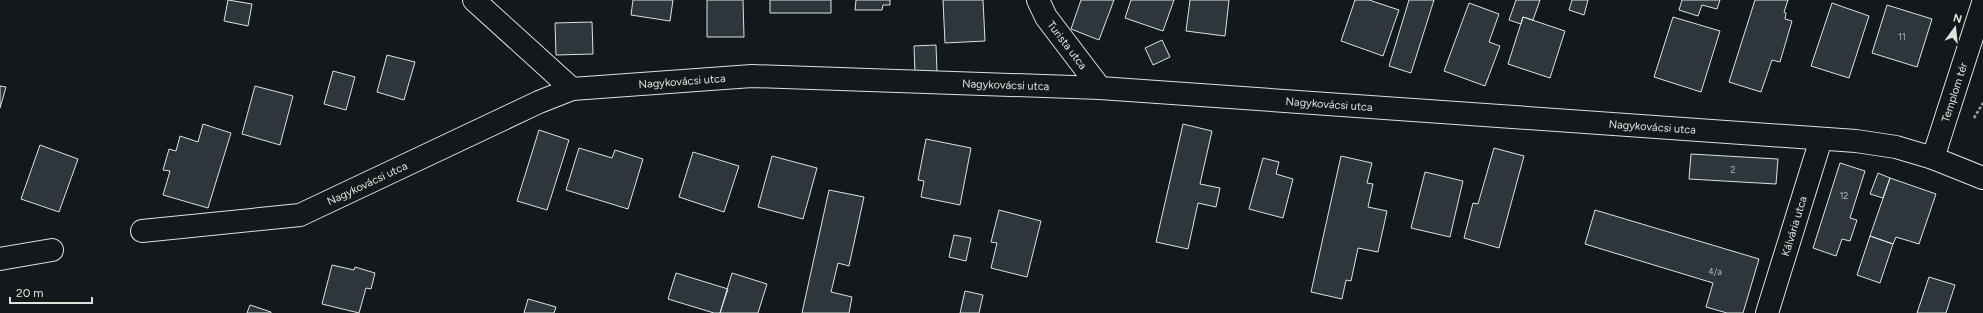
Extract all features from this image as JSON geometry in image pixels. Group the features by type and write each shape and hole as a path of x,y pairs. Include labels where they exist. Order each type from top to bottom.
{"street":[{"path":"474,0 572,89"},
{"name":"Turista utca","path":"1038,0 1046,17 1100,88"},
{"name":"Templom tér","path":"1933,158 1983,3"},
{"name":"Nagykovácsi utca","path":"142,231 300,215 539,102 572,89 752,76 1100,88 1821,139 1896,147 1933,158"},
{"name":"Kálvária utca","path":"1767,313 1821,139"},
{"path":"1933,158 1983,178"},
{"path":"0,259 52,250"}],"building":[{"path":"228,0 252,4 248,26 224,21"},
{"path":"633,0 673,0 670,21 631,15"},
{"path":"707,0 743,0 744,37 707,37"},
{"path":"770,0 831,0 831,13 770,13"},
{"path":"856,0 890,0 890,5 883,5 882,10 855,10"},
{"path":"943,0 983,0 985,41 945,43"},
{"path":"1081,0 1114,0 1099,40 1071,29"},
{"path":"1131,0 1174,0 1163,31 1125,18"},
{"path":"1190,0 1229,0 1225,36 1186,31"},
{"path":"1355,0 1369,0 1399,10 1383,56 1341,41"},
{"path":"1409,0 1434,0 1411,73 1389,66"},
{"path":"1516,0 1540,0 1533,20 1523,17 1521,24 1509,20"},
{"path":"1572,0 1588,0 1584,15 1569,10"},
{"path":"1682,0 1720,0 1717,9 1702,5 1698,16 1679,10"},
{"path":"1755,0 1788,0 1784,12 1786,13 1785,19 1792,21 1780,62 1772,60 1761,92 1729,82"},
{"path":"1469,3 1499,14 1489,42 1500,46 1485,86 1444,71"},
{"path":"1832,3 1869,16 1849,78 1811,66"},
{"path":"1887,5 1932,19 1917,67 1872,53"},
{"path":"1523,17 1565,31 1550,78 1508,64"},
{"path":"1673,17 1720,31 1701,92 1654,77"},
{"path":"592,22 593,54 556,55 555,23"},
{"path":"1162,40 1170,57 1153,65 1145,48"},
{"path":"936,45 937,72 915,73 914,46"},
{"path":"387,55 415,62 404,100 377,92"},
{"path":"333,71 355,77 346,110 324,104"},
{"path":"0,86 6,87 0,108"},
{"path":"255,86 293,96 280,145 242,134"},
{"path":"203,124 231,133 208,208 163,195 170,171 163,170 169,149 176,151 180,136 198,142"},
{"path":"1183,124 1212,131 1200,184 1220,188 1216,207 1198,203 1188,249 1156,242"},
{"path":"539,130 569,140 547,210 517,201"},
{"path":"926,139 971,148 960,205 921,197 924,181 918,180"},
{"path":"40,145 78,159 59,212 21,199"},
{"path":"579,148 612,158 615,150 643,159 628,209 566,190"},
{"path":"1494,148 1524,156 1499,248 1464,238 1473,203 1478,204"},
{"path":"693,152 739,166 724,212 679,197"},
{"path":"1691,154 1778,159 1776,184 1689,179"},
{"path":"772,156 817,168 803,219 758,207"},
{"path":"1341,156 1372,163 1367,183 1373,184 1368,207 1387,211 1378,252 1358,248 1351,281 1346,280 1342,299 1311,292"},
{"path":"1263,158 1279,162 1276,174 1293,179 1283,218 1249,209"},
{"path":"1840,163 1865,171 1850,218 1857,220 1850,241 1842,239 1836,256 1813,248"},
{"path":"1425,172 1463,181 1450,237 1411,228"},
{"path":"1878,173 1890,178 1883,198 1870,194"},
{"path":"1890,178 1936,194 1919,244 1896,237 1893,244 1870,236"},
{"path":"829,190 864,197 849,266 838,263 831,292 852,297 849,313 802,313"},
{"path":"999,210 1041,221 1027,277 991,268 997,243 991,242"},
{"path":"1595,210 1759,259 1743,313 1727,313 1706,307 1713,283 1585,244"},
{"path":"954,235 971,238 966,261 949,257"},
{"path":"1870,236 1893,244 1880,283 1857,275"},
{"path":"332,265 354,270 355,267 375,273 371,289 366,288 359,313 322,304"},
{"path":"676,273 728,289 720,313 714,313 668,299"},
{"path":"732,273 767,284 758,313 720,313"},
{"path":"1929,277 1955,285 1946,313 1917,313"},
{"path":"965,291 983,295 979,313 960,313"},
{"path":"528,299 556,307 554,313 524,313"},
{"path":"250,305 271,312 271,313 247,313"}]}
